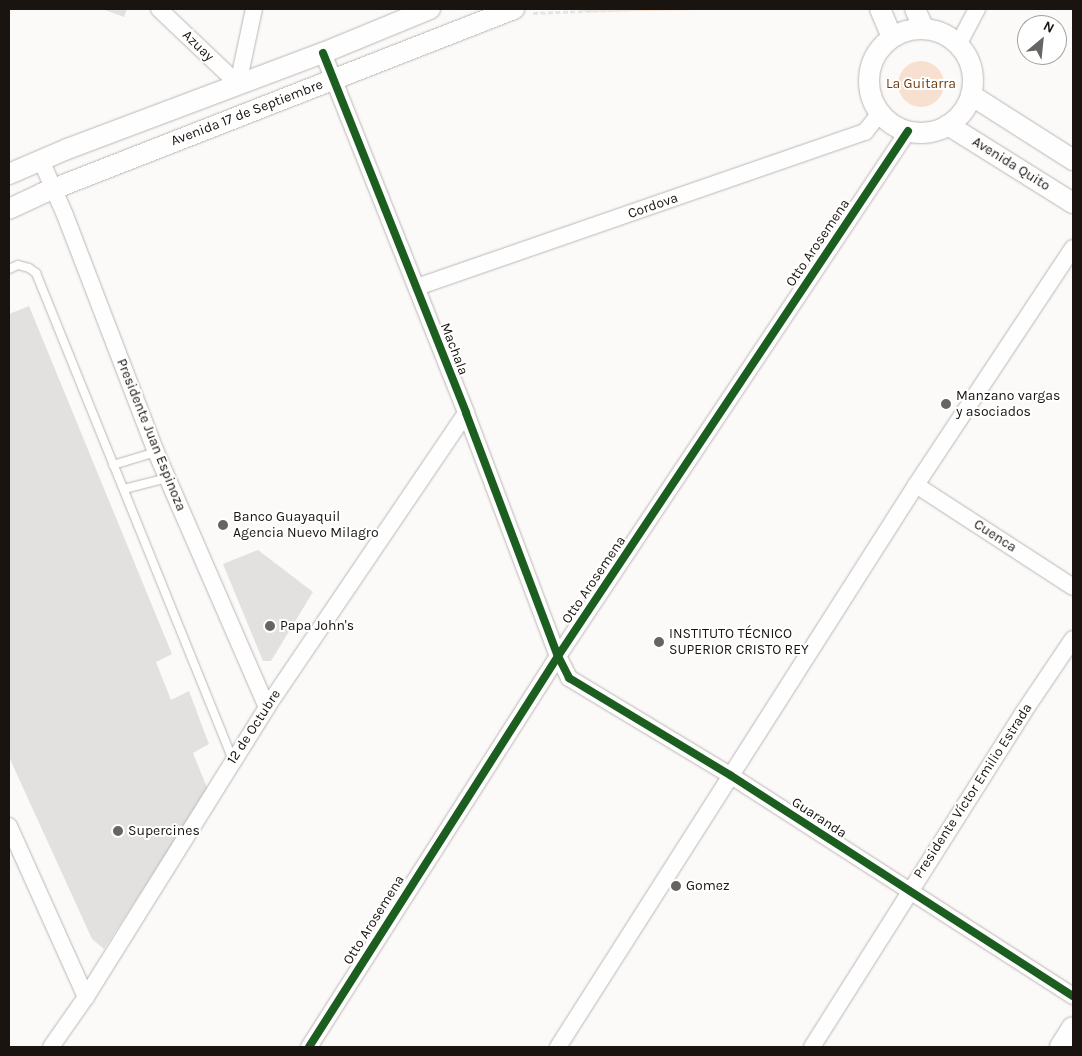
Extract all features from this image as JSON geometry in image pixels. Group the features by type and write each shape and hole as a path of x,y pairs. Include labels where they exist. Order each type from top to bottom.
{"main road":[{"path":"1061,1047 1073,1028"}],"street":[{"name":"Azuay","path":"159,9 238,84"},
{"path":"238,84 254,9"},
{"path":"9,174 238,84 323,53 407,14 430,9"},
{"path":"880,9 892,37"},
{"path":"914,9 924,29"},
{"path":"958,45 977,9"},
{"name":"Avenida 17 de Septiembre","path":"9,209 54,189 508,12"},
{"path":"924,29 948,37 958,45 969,64 972,74 971,95 958,117 948,125 929,132 908,131 897,127 880,113 871,98 868,81 871,64 880,48 892,37 912,30 924,29"},
{"name":"Machala","path":"323,53 417,287 558,656"},
{"path":"971,95 1073,160"},
{"name":"Cordova","path":"417,287 865,132 880,113"},
{"name":"Avenida Quito","path":"948,125 1073,203"},
{"name":"Otto Arosemena","path":"308,1047 558,656 908,131"},
{"name":"Presidente Juan Espinoza","path":"41,160 156,452 267,707"},
{"path":"558,1047 916,485 1073,248"},
{"name":"12 de Octubre","path":"51,1047 86,997 267,707 466,413"},
{"name":"Cuenca","path":"916,485 1073,587"},
{"name":"Presidente Víctor Emilio Estrada","path":"812,1047 910,891 1073,639"},
{"name":"Guaranda","path":"558,656 569,678 730,776 1073,996"},
{"path":"9,826 86,997"}],"lane":[{"path":"9,269 18,265 29,268 36,273 233,761"},
{"path":"113,464 156,452"},
{"path":"124,488 168,478"}],"path":[{"path":"508,12 636,9"}],"green space":[{"path":"581,9 765,9 585,12"},
{"name":"La Guitarra","path":"921,61 934,65 940,71 944,84 940,97 934,103 921,107 908,103 902,97 898,84 902,71 908,65"}],"building":[{"path":"102,9 127,9 124,17"},
{"path":"29,306 172,654 156,662 171,700 189,691 209,744 193,753 208,790 104,949 92,939 9,757 9,314"},
{"name":"Papa John's","path":"258,550 313,592 271,661 263,661 223,564"}],"cycle path":[{"path":"323,53 466,413 558,656 569,678 730,775 1073,996"},
{"path":"309,1047 558,656 908,131"}],"place":[{"name":"Manzano vargas y asociados","path":"946,404"},
{"name":"Banco Guayaquil Agencia Nuevo Milagro","path":"223,525"},
{"name":"Papa John's","path":"270,626"},
{"name":"INSTITUTO TÉCNICO SUPERIOR CRISTO REY","path":"659,642"},
{"name":"Supercines","path":"118,831"},
{"name":"Gomez","path":"676,886"}]}
